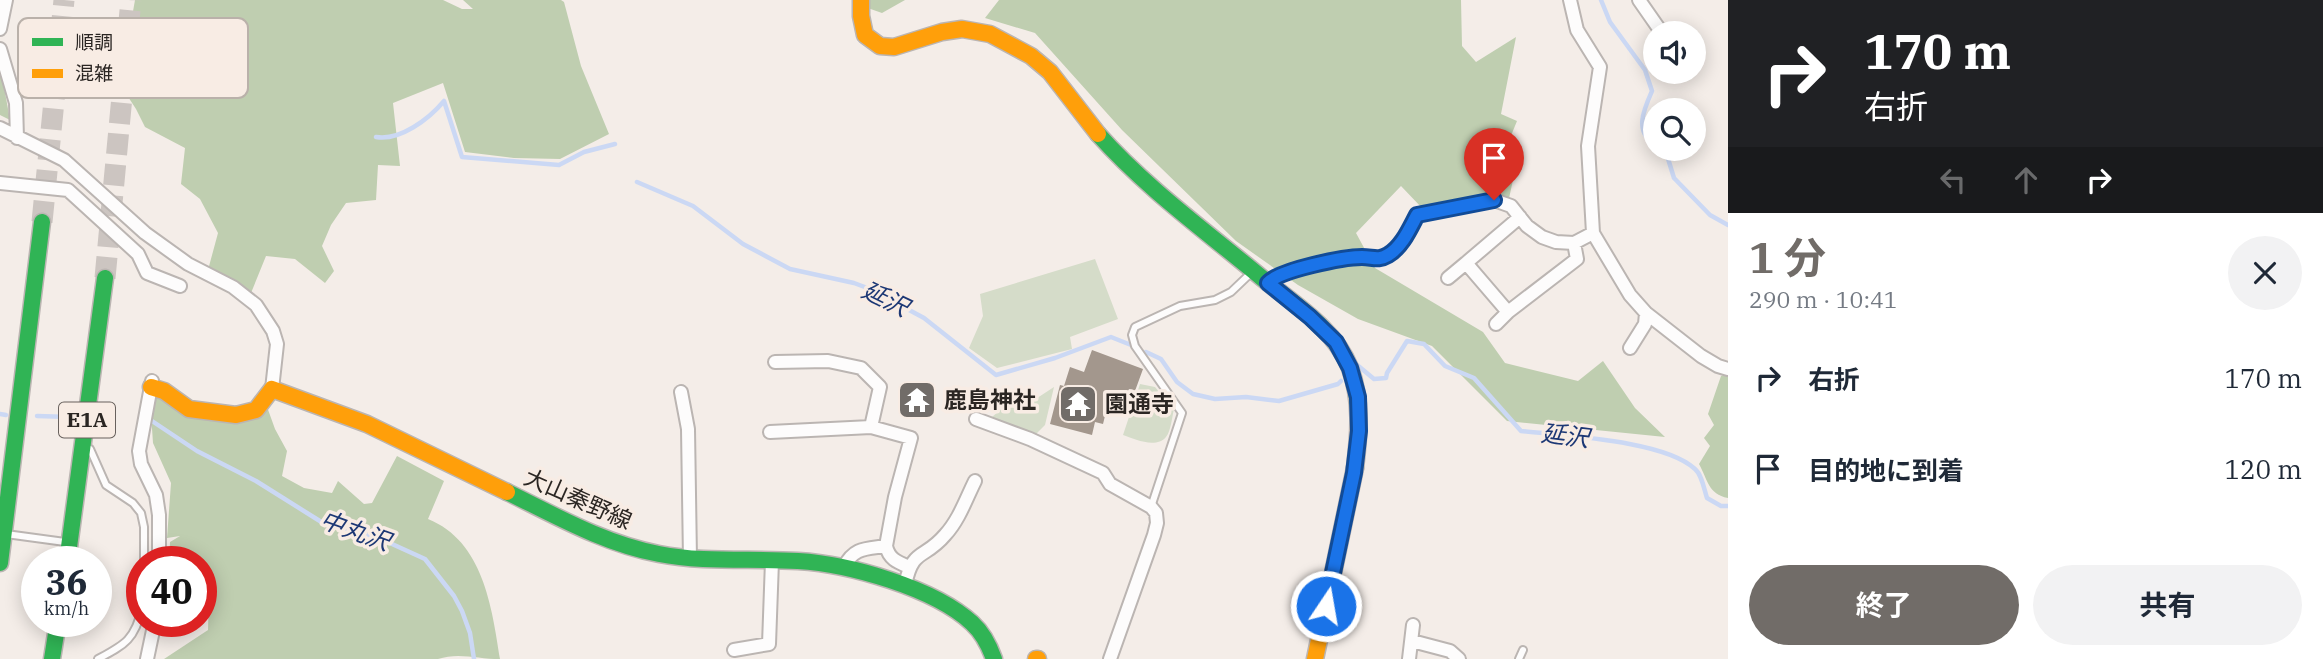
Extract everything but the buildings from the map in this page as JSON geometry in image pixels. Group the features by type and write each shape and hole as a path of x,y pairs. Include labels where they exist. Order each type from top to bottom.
{"main road":[{"path":"861,0 865,35 880,46 894,47 942,32 962,29 990,34 1031,56 1050,72 1100,136 1141,177 1310,317 1336,342 1350,368 1358,397 1359,431 1354,473 1315,659"},
{"path":"0,563 4,534 3,516 42,222"},
{"name":"E1A","path":"70,546 105,278"},
{"path":"151,384 188,409 245,416 253,414 272,389"},
{"name":"大山秦野線","path":"272,389 350,415 599,536 634,548 690,558 797,561 844,567 905,585 950,607 974,623 983,634 995,659"},
{"path":"52,659 55,637"}],"street":[{"path":"0,29 6,0"},
{"path":"1570,0 1577,30 1600,67 1588,146 1593,233 1630,295 1646,313 1701,356 1728,369"},
{"path":"1639,0 1654,21"},
{"path":"0,49 16,103 17,138"},
{"path":"0,128 64,160 145,233 188,264 233,287 256,305 273,331 277,344 272,389"},
{"path":"0,183 68,190 138,254 147,273 180,286"},
{"path":"1268,283 1273,277 1315,265 1363,257 1377,260 1391,254 1407,234 1417,215 1494,200 1511,206 1542,237 1556,242 1574,243 1593,233"},
{"path":"1448,278 1520,217"},
{"path":"1496,324 1577,259 1574,243"},
{"path":"1466,263 1508,312"},
{"path":"1629,348 1645,324 1646,313"},
{"path":"775,362 828,361 861,368 880,387 871,427"},
{"path":"151,384 139,452 141,464 156,495 159,546"},
{"path":"681,392 688,429 690,558"},
{"path":"976,419 1030,439 1102,473 1110,484 1151,507 1156,513 1154,536 1110,659"},
{"path":"770,432 871,427 911,438 895,497 886,546 887,554 893,561 909,567"},
{"path":"905,585 909,567 915,557 931,549 956,522 975,481"},
{"path":"844,567 849,556 859,550 886,546"},
{"path":"735,654 769,644 772,561"},
{"path":"1409,659 1413,625"},
{"path":"148,659 152,637"},
{"path":"1412,641 1450,650 1459,659"}],"lane":[{"path":"1151,507 1182,413 1135,346 1132,335 1135,327 1180,306 1215,300 1231,292 1253,271"},
{"path":"85,436 106,485 134,503 141,513 144,546"},
{"path":"4,534 70,543"},
{"path":"98,659 118,649 129,637"},
{"path":"1519,659 1524,650"}],"green space":[{"path":"135,0 443,0 462,9 473,9 463,0 561,0 564,2 581,66 609,134 560,159 514,158 465,152 443,83 393,103 400,166 378,165 376,200 346,203 331,225 322,246 334,271 325,283 295,259 266,256 251,293 208,270 218,233 200,199 181,184 185,148 145,127 129,98 248,98 248,18 132,18"},
{"path":"863,0 905,0 882,13 862,6"},
{"path":"999,0 1461,0 1462,46 1476,62 1516,37 1501,114 1517,121 1497,170 1513,180 1508,203 1493,194 1422,208 1401,186 1356,233 1375,268 1483,332 1505,363 1578,381 1603,361 1635,408 1665,437 1507,421 1432,346 1358,319 1298,285 1236,241 1122,130 1035,33 985,18"},
{"path":"0,65 10,120 0,115"},
{"path":"1095,259 1118,319 1070,337 1072,349 997,368 969,348 983,316 980,294"},
{"path":"1728,374 1728,498 1712,490 1699,464 1710,446 1704,438 1714,425 1708,414 1721,376"},
{"path":"1140,384 1155,387 1174,409 1168,434 1162,441 1151,443 1123,435"},
{"path":"1054,387 1045,425 1036,434 992,417 1012,400 1028,404"},
{"path":"155,392 217,421 245,419 266,404 287,451 282,476 304,488 332,493 338,481 364,504 372,503 397,456 444,481 428,519 447,529 473,559 488,598 500,659 461,656 438,659 164,659 197,637 217,637 217,546 170,546 170,542 180,536 167,538 171,483 153,443 151,414"}],"waterway":[{"path":"1601,0 1610,22 1645,70 1652,91 1649,98"},
{"name":"延沢","path":"376,137 395,136 404,132 430,115 444,101 462,157 559,165 584,152 615,144"},
{"path":"1643,116 1643,127"},
{"path":"1669,161 1674,178 1710,215 1728,225"},
{"name":"延沢","path":"637,182 693,206 743,244 790,269 854,283 924,318 996,375 1055,358 1111,337 1131,345"},
{"name":"延沢","path":"1356,364 1374,379 1386,378 1407,341 1424,344 1445,366 1474,378 1521,431 1612,441 1661,452 1680,459 1695,469 1701,478 1707,498 1721,506 1728,506"},
{"name":"延沢","path":"1146,352 1161,359 1177,382 1193,394 1215,399 1246,397 1279,401 1341,381"},
{"name":"中丸沢","path":"0,414 6,415"},
{"name":"中丸沢","path":"37,416 70,417"},
{"name":"中丸沢","path":"152,421 197,451 256,481 323,523 381,539 425,559 454,596 462,611 470,633 474,659"}],"tunnel":[{"path":"62,18 64,0"},
{"path":"129,18 131,0"},
{"path":"42,222 54,98"},
{"path":"105,278 122,98"}],"traffic: fast":[{"path":"1098,134 1156,191 1300,308 1334,341 1354,380 1358,405 1355,468"},
{"path":"0,563 42,222"},
{"path":"69,546 105,278"},
{"path":"507,492 581,528 619,543 659,554 728,560 819,563 890,580 956,610 979,631 994,659"},
{"path":"52,659 55,637"}],"traffic: slow":[{"path":"861,0 865,35 880,46 894,47 942,32 962,29 990,34 1031,56 1050,72 1098,134"},
{"path":"151,387 164,391 189,409 236,415 256,410 272,389 367,424 507,492"},
{"path":"1315,659 1355,468"}],"place":[{"name":"鹿島神社","path":"917,400"},
{"name":"園通寺","path":"1078,404"}],"route":[{"path":"1326,606 1354,473 1359,431 1358,397 1350,368 1336,342 1268,283 1273,277 1338,260 1363,257 1377,260 1391,254 1407,234 1417,215 1494,200"}]}
